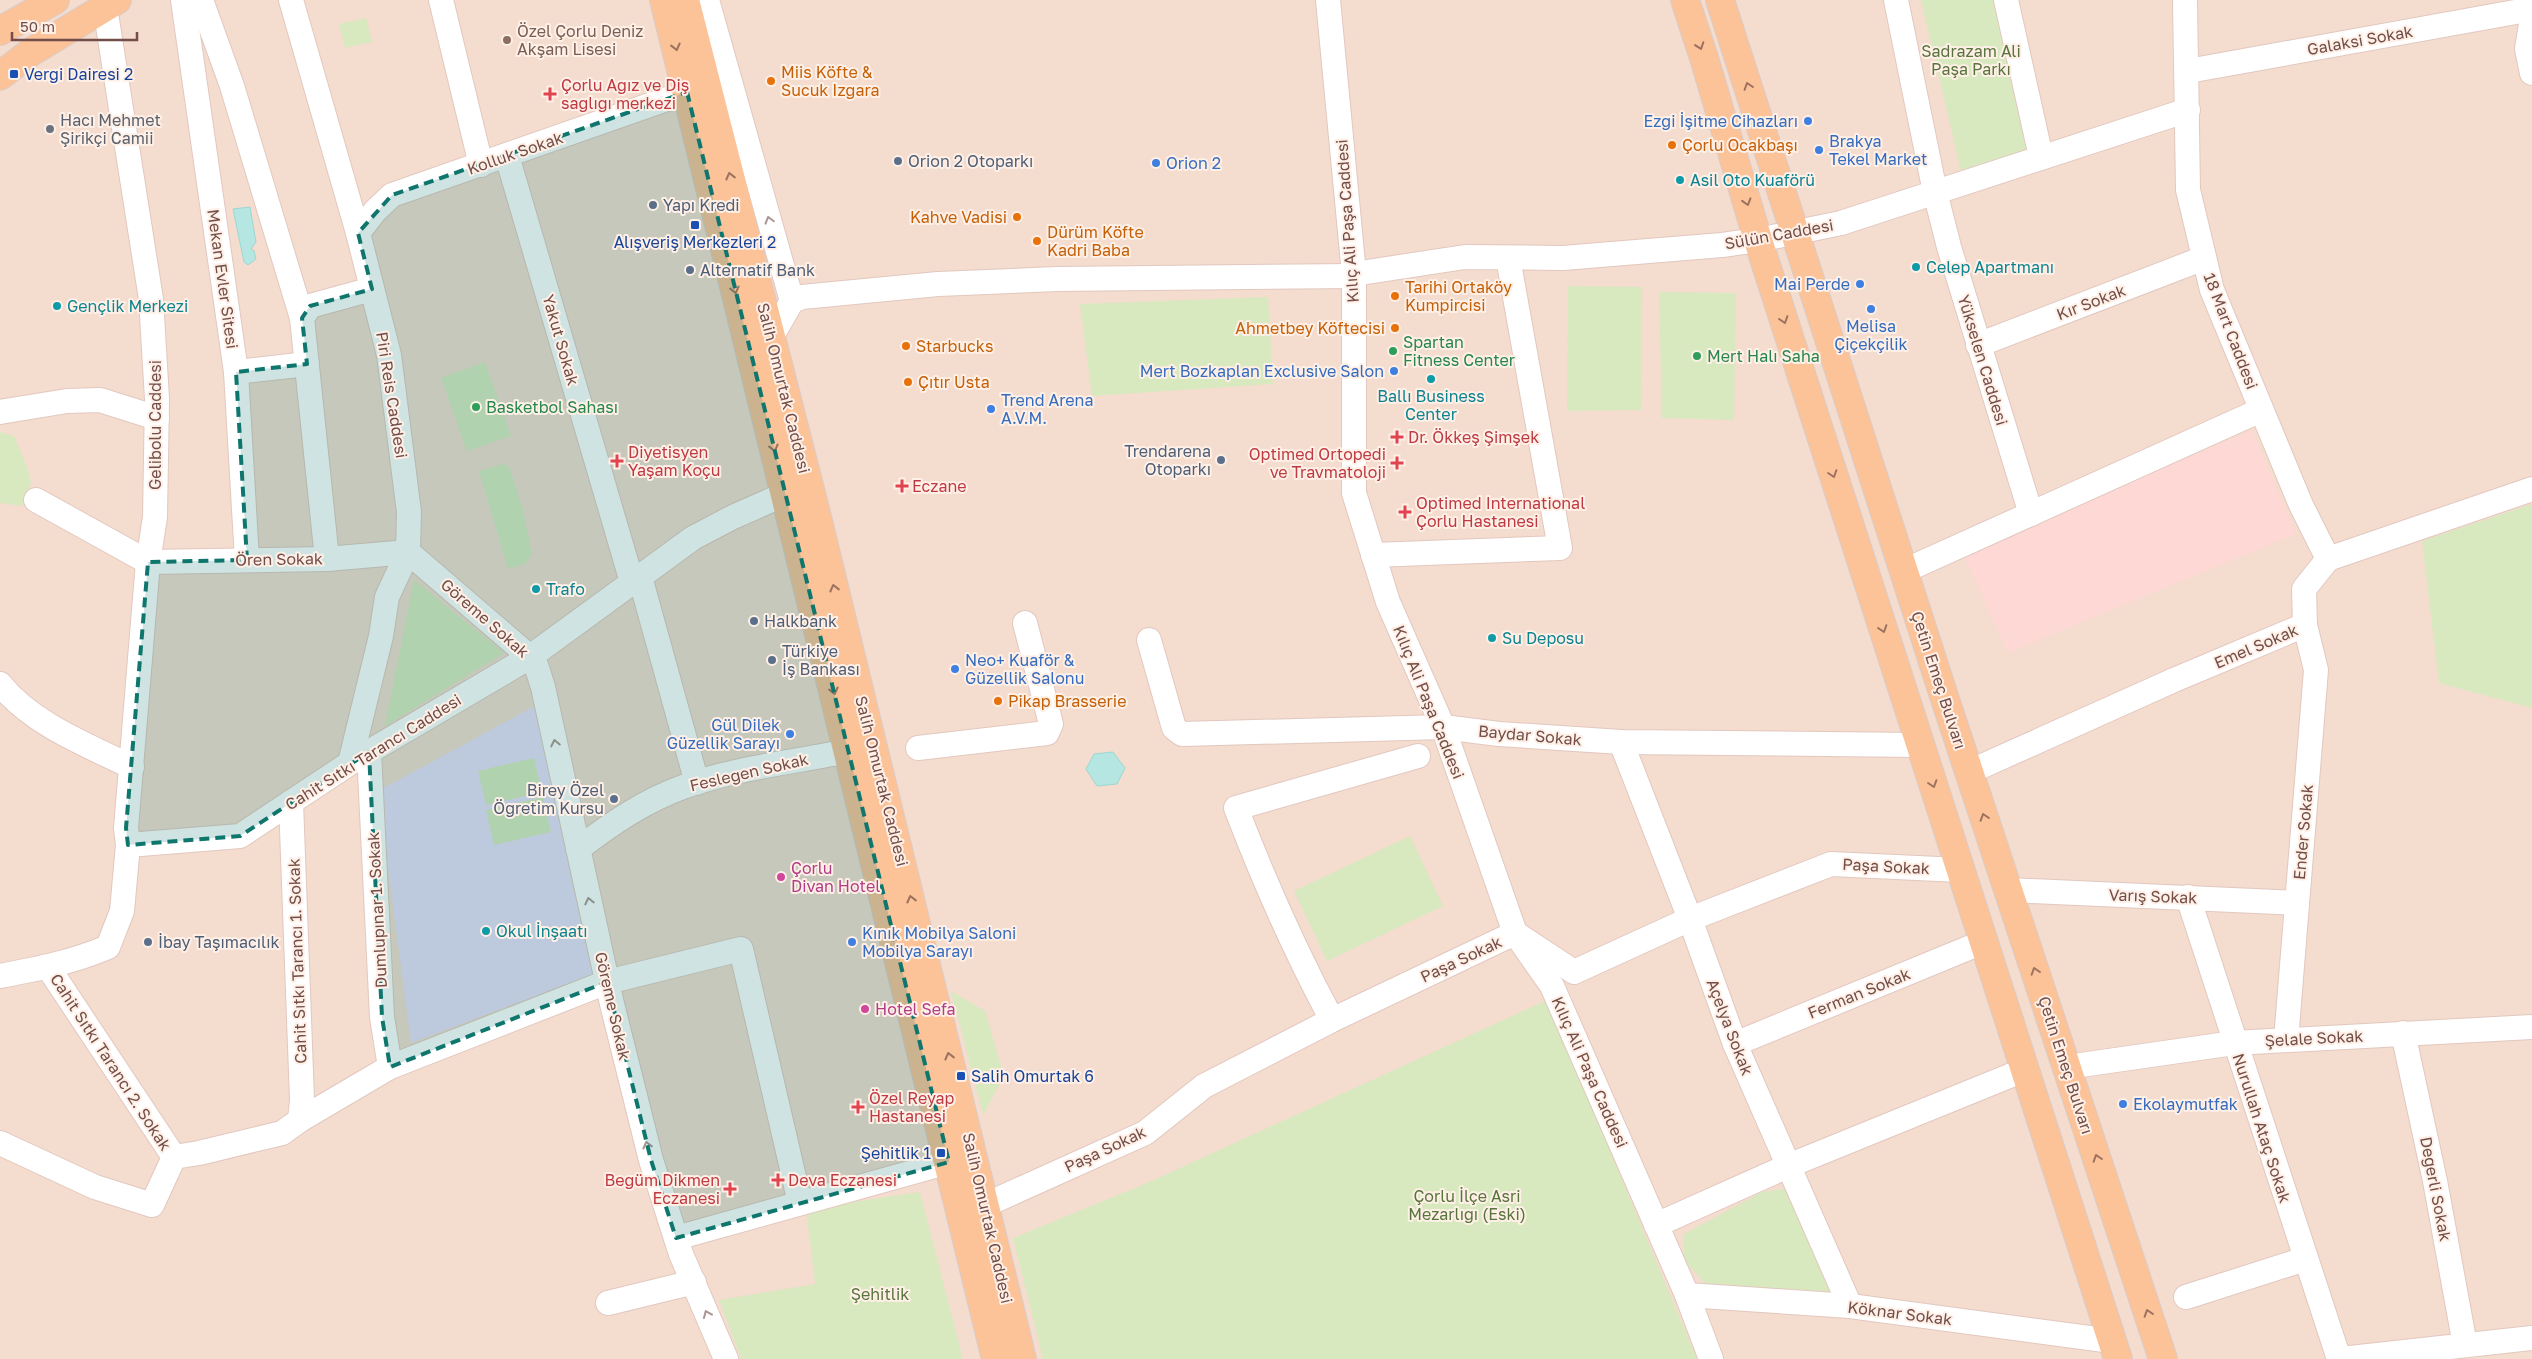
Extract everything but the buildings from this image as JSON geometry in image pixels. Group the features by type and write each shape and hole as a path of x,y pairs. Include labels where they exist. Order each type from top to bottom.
{"main road":[{"path":"0,31 55,0"},
{"name":"Salih Omurtak Caddesi","path":"664,0 996,1359"},
{"name":"Salih Omurtak Caddesi","path":"685,0 772,336 979,1176 983,1206 1022,1359"},
{"path":"1685,0 1758,240 2115,1350"},
{"name":"Çetin Emeç Bulvarı","path":"1720,0 1969,772 2163,1359"},
{"path":"0,76 31,52 111,4"}],"street":[{"name":"Mekan Evler Sitesi","path":"183,0 236,372 247,560"},
{"path":"201,0 232,86 302,318 327,558"},
{"name":"Piri Reis Caddesi","path":"292,0 358,233 389,355 409,512 408,552 387,597 360,758"},
{"path":"440,0 481,165"},
{"path":"707,0 792,301 772,336"},
{"name":"Kılıç Ali Paşa Caddesi","path":"1328,0 1354,275 1354,493 1388,602 1443,727 1515,933 1552,986 1687,1295 1711,1359"},
{"name":"Yükselen Caddesi","path":"1896,0 1935,192 1978,345 2031,514"},
{"path":"2006,0 2041,157"},
{"name":"18 Mart Caddesi","path":"2185,0 2188,71 2188,190 2212,290 2301,505 2328,559"},
{"name":"Gelibolu Caddesi","path":"111,4 151,300 157,418 155,517 148,562 126,828 128,845"},
{"name":"Galaksi Sokak","path":"2188,71 2532,9"},
{"path":"2532,18 2527,49 2532,73"},
{"name":"Kolluk Sokak","path":"358,233 375,211 392,196 687,92"},
{"name":"Sülün Caddesi","path":"792,301 802,297 920,286 1057,279 1354,275 1464,257 1563,258 1722,245 1758,240 1841,223 2188,110"},
{"name":"Yakut Sokak","path":"507,156 697,783"},
{"path":"1373,555 1560,548 1508,258"},
{"name":"Kır Sokak","path":"1978,345 2204,258"},
{"path":"302,318 310,306 372,289"},
{"path":"236,372 307,364"},
{"path":"0,412 67,401 100,400 157,418"},
{"path":"1904,571 2261,410"},
{"path":"2328,559 2532,489"},
{"name":"Cahit Sıtkı Tarancı Caddesi","path":"128,845 211,840 240,836 360,758 530,657 693,538 733,517 786,494"},
{"path":"36,500 148,562"},
{"name":"Ören Sokak","path":"148,562 327,558 408,552"},
{"name":"Göreme Sokak","path":"408,552 530,657 536,665 543,687 607,982 651,1160 676,1238 726,1359"},
{"name":"Emel Sokak","path":"1969,772 2174,680 2305,625 2304,589 2328,559"},
{"path":"918,748 1046,733 1051,724 1025,624"},
{"name":"Ender Sokak","path":"2286,1040 2316,670 2305,625"},
{"name":"Baydar Sokak","path":"1149,640 1174,728 1182,734 1443,727 1499,734 1621,742 1920,745"},
{"path":"0,684 8,694 35,716 132,767"},
{"name":"Açelya Sokak","path":"1621,742 1690,919 1735,1044 1850,1306"},
{"name":"Fesleğen Sokak","path":"578,850 617,819 649,802 697,783 730,774 848,751"},
{"path":"1332,1020 1305,970 1257,864 1236,808 1418,756"},
{"name":"Dumlupınar 1. Sokak","path":"360,758 382,1017 390,1067"},
{"name":"Cahit Sıtkı Tarancı 1. Sokak","path":"291,802 302,1100 300,1120"},
{"path":"0,976 48,967 90,955 108,947 122,911 128,845"},
{"name":"Paşa Sokak","path":"983,1206 1145,1133 1204,1086 1332,1020 1515,933 1574,972 1690,919 1831,864 1960,870"},
{"name":"Varış Sokak","path":"2008,890 2297,903"},
{"name":"Nurullah Ataç Sokak","path":"2188,897 2234,1043 2340,1359"},
{"name":"Ferman Sokak","path":"1735,1044 1983,942"},
{"path":"0,1143 95,1188 152,1205 174,1156 198,1154 282,1133 300,1120 390,1067 607,982 741,949 800,1203"},
{"name":"Cahit Sıtkı Tarancı 2. Sokak","path":"48,967 174,1156"},
{"name":"Şelale Sokak","path":"2067,1067 2234,1043 2532,1026"},
{"name":"Değerli Sokak","path":"2403,1033 2435,1181 2465,1345"},
{"path":"1656,1225 1788,1166 2024,1070"},
{"path":"676,1238 949,1162"},
{"path":"2186,1297 2306,1259"},
{"path":"608,1303 694,1282"},
{"name":"Köknar Sokak","path":"1687,1295 1850,1306 2115,1350"},
{"path":"2340,1359 2532,1338"}],"highlighted area":[{"path":"687,92 949,1162 676,1238 651,1160 607,982 390,1067 382,1017 369,752 240,836 128,845 126,828 148,562 247,560 236,372 307,364 302,318 310,306 372,289 358,233 392,195"}],"shaded area":[{"path":"0,0 2532,0 2532,1359 0,1359"},
{"path":"2252,430 2296,534 2008,653 1963,554"},
{"path":"535,706 593,974 411,1043 378,791"}],"green space":[{"name":"Sadrazam Ali Paşa Parkı","path":"1921,0 1993,0 2029,155 1961,171"},
{"path":"366,18 372,42 345,48 339,24"},
{"path":"1568,286 1642,287 1641,410 1567,411"},
{"name":"Mert Halı Saha","path":"1659,292 1736,293 1734,420 1662,418"},
{"path":"1268,297 1273,384 1092,396 1080,304"},
{"name":"Basketbol Sahası","path":"485,362 511,436 467,451 441,378"},
{"path":"0,432 14,436 27,467 31,483 22,506 0,503"},
{"path":"503,464 509,467 523,510 532,554 525,564 508,569 479,471"},
{"path":"2532,504 2532,708 2439,683 2422,541"},
{"path":"414,580 504,653 385,726"},
{"path":"534,758 542,792 486,805 478,771"},
{"path":"543,797 551,832 494,845 486,810"},
{"path":"1410,836 1443,906 1327,961 1294,891"},
{"path":"951,991 985,1011 1004,1076 983,1115"},
{"name":"Çorlu İlçe Asri Mezarlığı (Eski)","path":"1547,1000 1697,1359 1043,1359 1013,1238 1145,1184"},
{"path":"1784,1189 1796,1192 1835,1280 1829,1296 1706,1284 1684,1261 1684,1234 1762,1192"},
{"name":"Şehitlik","path":"920,1192 963,1359 741,1359 719,1300 815,1284 806,1209"}],"water":[{"path":"250,207 256,242 251,249 254,251 256,259 248,265 244,262 233,209"},
{"path":"1113,752 1125,768 1117,784 1097,786 1086,769 1094,754"}],"place":[{"name":"Özel Çorlu Deniz Akşam Lisesi","path":"507,40"},
{"name":"Vergi Dairesi 2","path":"14,74"},
{"name":"Miis Köfte & Sucuk Izgara","path":"771,81"},
{"name":"Çorlu Ağız ve Diş sağlığı merkezi","path":"550,94"},
{"name":"Ezgi İşitme Cihazları","path":"1808,121"},
{"name":"Hacı Mehmet Şirikçi Camii","path":"50,129"},
{"name":"Çorlu Ocakbaşı","path":"1672,145"},
{"name":"Brakya Tekel Market","path":"1819,150"},
{"name":"Orion 2 Otoparkı","path":"898,161"},
{"name":"Orion 2","path":"1156,163"},
{"name":"Asil Oto Kuaförü","path":"1680,180"},
{"name":"Yapı Kredi","path":"653,205"},
{"name":"Kahve Vadisi","path":"1017,217"},
{"name":"Alışveriş Merkezleri 2","path":"695,225"},
{"name":"Dürüm Köfte Kadri Baba","path":"1037,241"},
{"name":"Celep Apartmanı","path":"1916,267"},
{"name":"Alternatif Bank","path":"690,270"},
{"name":"Mai Perde","path":"1860,284"},
{"name":"Tarihi Ortaköy Kumpircisi","path":"1395,296"},
{"name":"Gençlik Merkezi","path":"57,306"},
{"name":"Melisa Çiçekçilik","path":"1871,309"},
{"name":"Ahmetbey Köftecisi","path":"1395,328"},
{"name":"Starbucks","path":"906,346"},
{"name":"Spartan Fitness Center","path":"1393,351"},
{"name":"Mert Halı Saha","path":"1697,356"},
{"name":"Mert Bozkaplan Exclusive Salon","path":"1394,371"},
{"name":"Ballı Business Center","path":"1431,379"},
{"name":"Çıtır Usta","path":"908,382"},
{"name":"Basketbol Sahası","path":"476,407"},
{"name":"Trend Arena A.V.M.","path":"991,409"},
{"name":"Dr. Ökkeş Şimşek","path":"1397,437"},
{"name":"Trendarena Otoparkı","path":"1221,460"},
{"name":"Diyetisyen Yaşam Koçu","path":"617,461"},
{"name":"Optimed Ortopedi ve Travmatoloji","path":"1397,463"},
{"name":"Eczane","path":"902,486"},
{"name":"Optimed International Çorlu Hastanesi","path":"1405,512"},
{"name":"Trafo","path":"536,589"},
{"name":"Halkbank","path":"754,621"},
{"name":"Su Deposu","path":"1492,638"},
{"name":"Türkiye İş Bankası","path":"772,660"},
{"name":"Neo+ Kuaför & Güzellik Salonu","path":"955,669"},
{"name":"Pikap Brasserie","path":"998,701"},
{"name":"Gül Dilek Güzellik Sarayı","path":"790,734"},
{"name":"Birey Özel Öğretim Kursu","path":"614,799"},
{"name":"Çorlu Divan Hotel","path":"781,877"},
{"name":"Okul İnşaatı","path":"486,931"},
{"name":"İbay Taşımacılık","path":"148,942"},
{"name":"Kınık Mobilya Saloni Mobilya Sarayı","path":"852,942"},
{"name":"Hotel Sefa","path":"865,1009"},
{"name":"Salih Omurtak 6","path":"961,1076"},
{"name":"Ekolaymutfak","path":"2123,1104"},
{"name":"Özel Reyap Hastanesi","path":"858,1107"},
{"name":"Şehitlik 1","path":"941,1153"},
{"name":"Deva Eczanesi","path":"778,1180"},
{"name":"Begüm Dikmen Eczanesi","path":"730,1189"}]}
